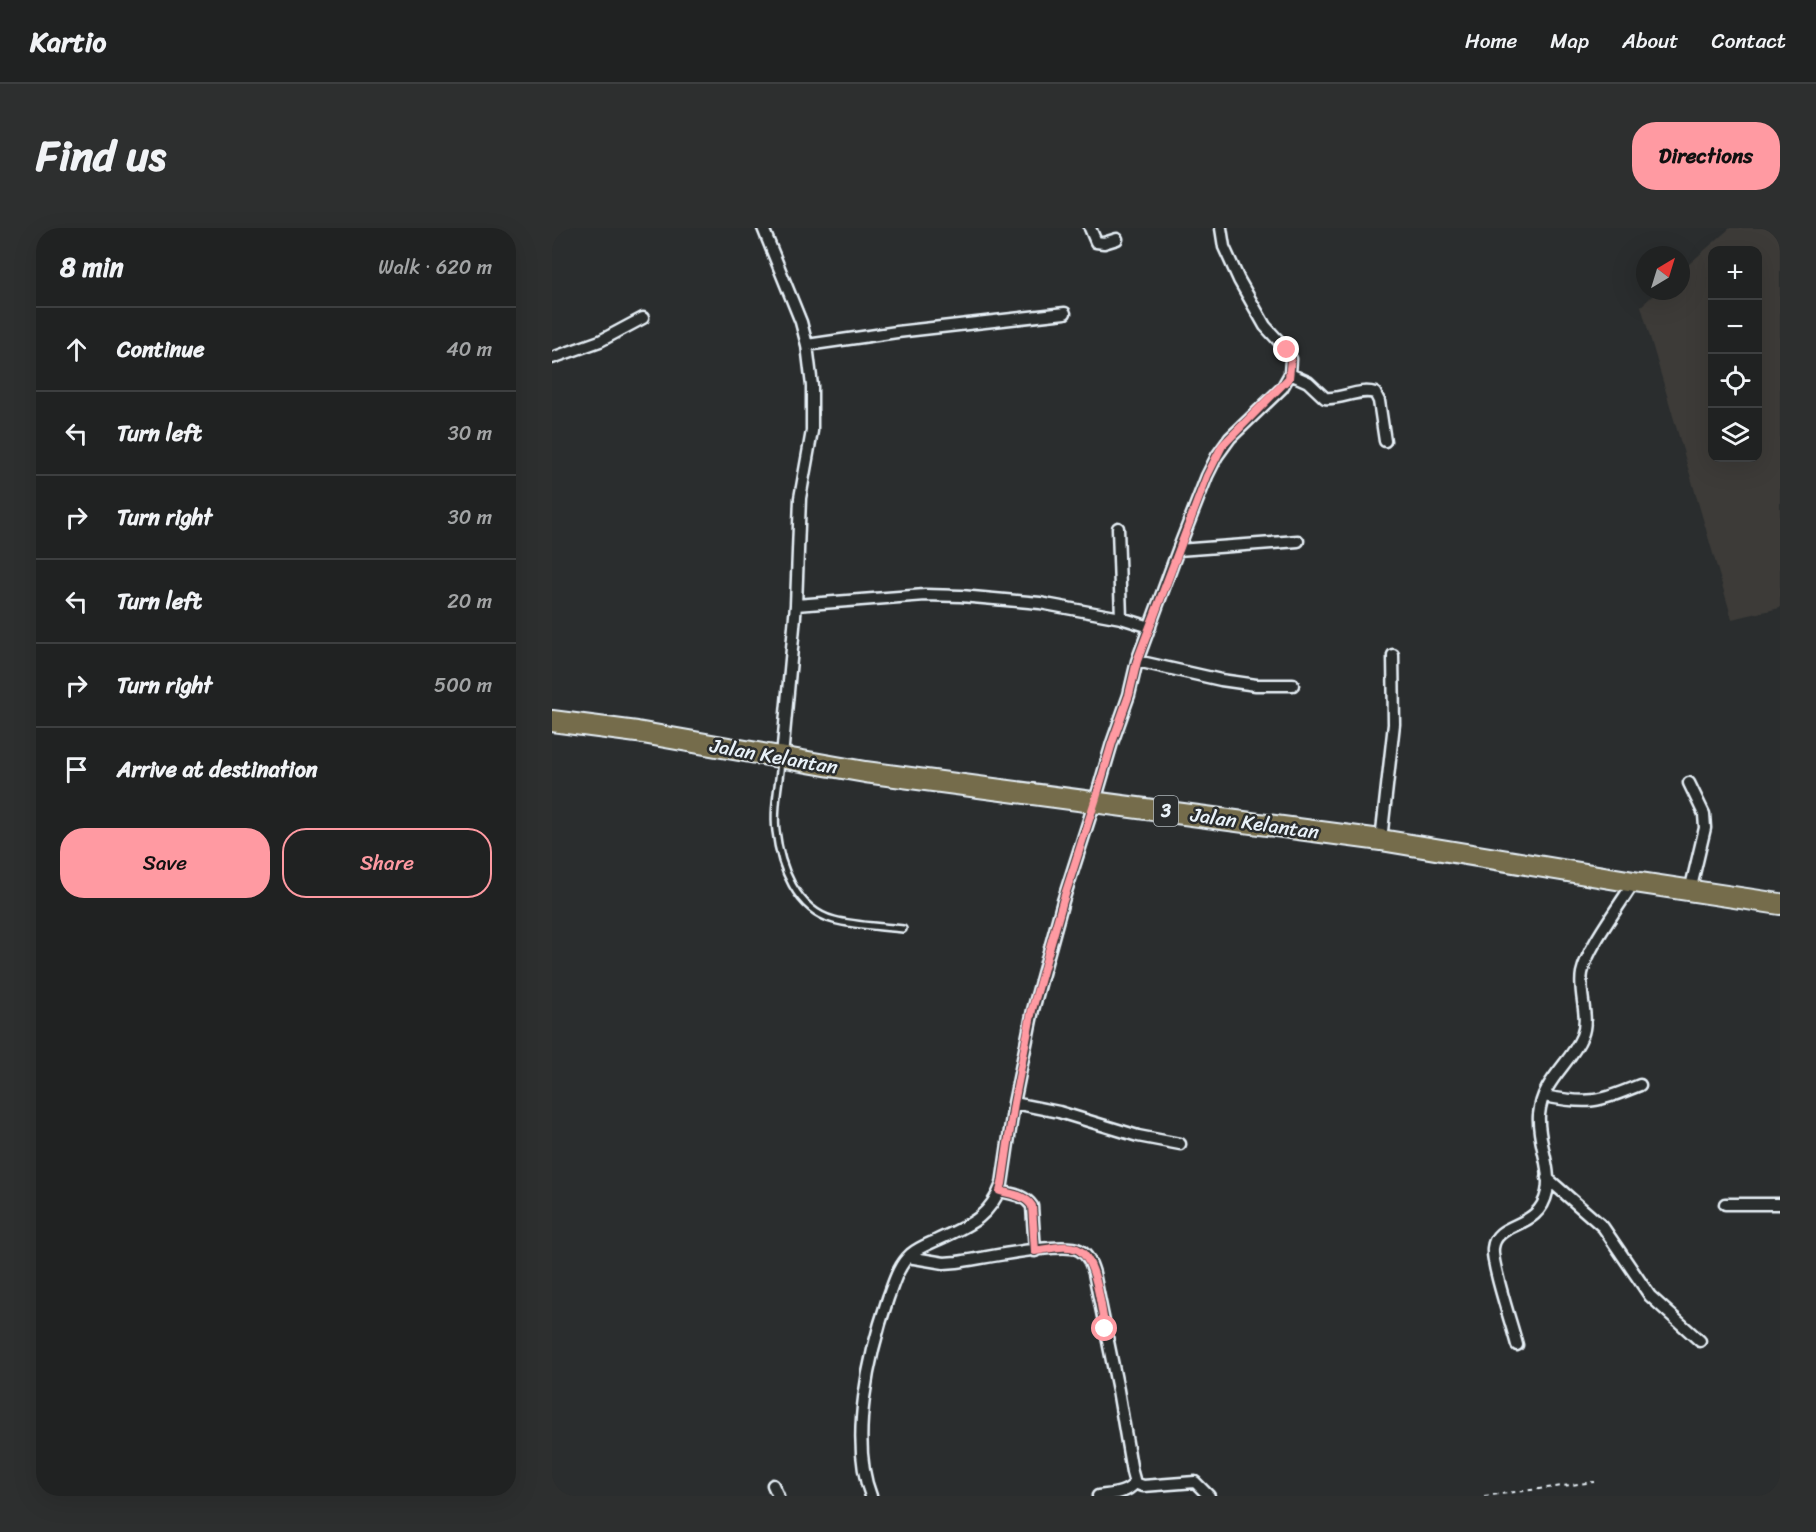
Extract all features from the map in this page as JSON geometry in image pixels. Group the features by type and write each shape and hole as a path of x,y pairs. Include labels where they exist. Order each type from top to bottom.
{"highway":[{"name":"Jalan Kelantan","path":"553,716 865,772 1381,840 1780,904"}],"street":[{"path":"763,228 801,322 807,345 812,386 812,431 800,498 796,605 782,757"},
{"path":"1090,228 1096,242 1104,243 1117,239"},
{"path":"871,1496 865,1481 862,1449 864,1392 877,1337 898,1272 908,1257 918,1248 975,1222 988,1210 1000,1191 1032,1010 1112,743 1129,695 1137,661 1207,476 1222,446 1282,388 1290,374 1291,358 1287,350 1265,326 1239,280 1224,247 1221,228"},
{"path":"807,345 897,332 1065,314"},
{"path":"552,358 600,341 643,318"},
{"path":"1290,374 1308,382 1324,398 1365,392 1375,393 1378,396 1385,441"},
{"path":"1118,528 1121,618"},
{"path":"1178,550 1298,541"},
{"path":"796,605 925,595 961,596 1040,603 1121,618 1150,627"},
{"path":"1381,840 1394,733 1393,655"},
{"path":"1137,661 1221,680 1256,685 1293,685"},
{"path":"1689,783 1704,814 1705,828 1689,891"},
{"path":"1517,1345 1492,1248 1496,1239 1507,1229 1538,1212 1547,1190 1539,1116 1544,1096 1554,1075 1582,1035 1585,1020 1580,990 1584,964 1634,882"},
{"path":"1544,1096 1567,1101 1595,1101 1607,1099 1640,1085"},
{"path":"1014,1103 1059,1112 1138,1136 1180,1144"},
{"path":"1547,1179 1602,1227 1650,1296 1700,1341"},
{"path":"1000,1191 1020,1196 1032,1206 1035,1251"},
{"path":"1725,1204 1780,1204"},
{"path":"908,1257 944,1263 1068,1247 1080,1250 1088,1257 1094,1273 1135,1483"},
{"path":"1135,1483 1143,1486 1195,1482 1209,1496"},
{"path":"1098,1496 1124,1492 1135,1483"},
{"path":"772,1485 778,1496"}],"lane":[{"path":"782,757 776,831 790,882 801,898 832,920 903,929"}],"path":[{"path":"1484,1496 1594,1482"}],"shaded area":[{"path":"1730,228 1780,228 1780,608 1732,619 1641,306 1648,300 1690,300 1690,263 1708,247 1708,462 1762,462 1762,246 1709,246"}],"route":[{"path":"1105,1329 1094,1273 1088,1257 1080,1250 1068,1247 1035,1251 1032,1206 1025,1198 1000,1191 1014,1103 1032,1010 1045,962 1112,743 1129,695 1137,661 1207,476 1222,446 1282,388 1289,378 1291,358 1287,350"}]}
